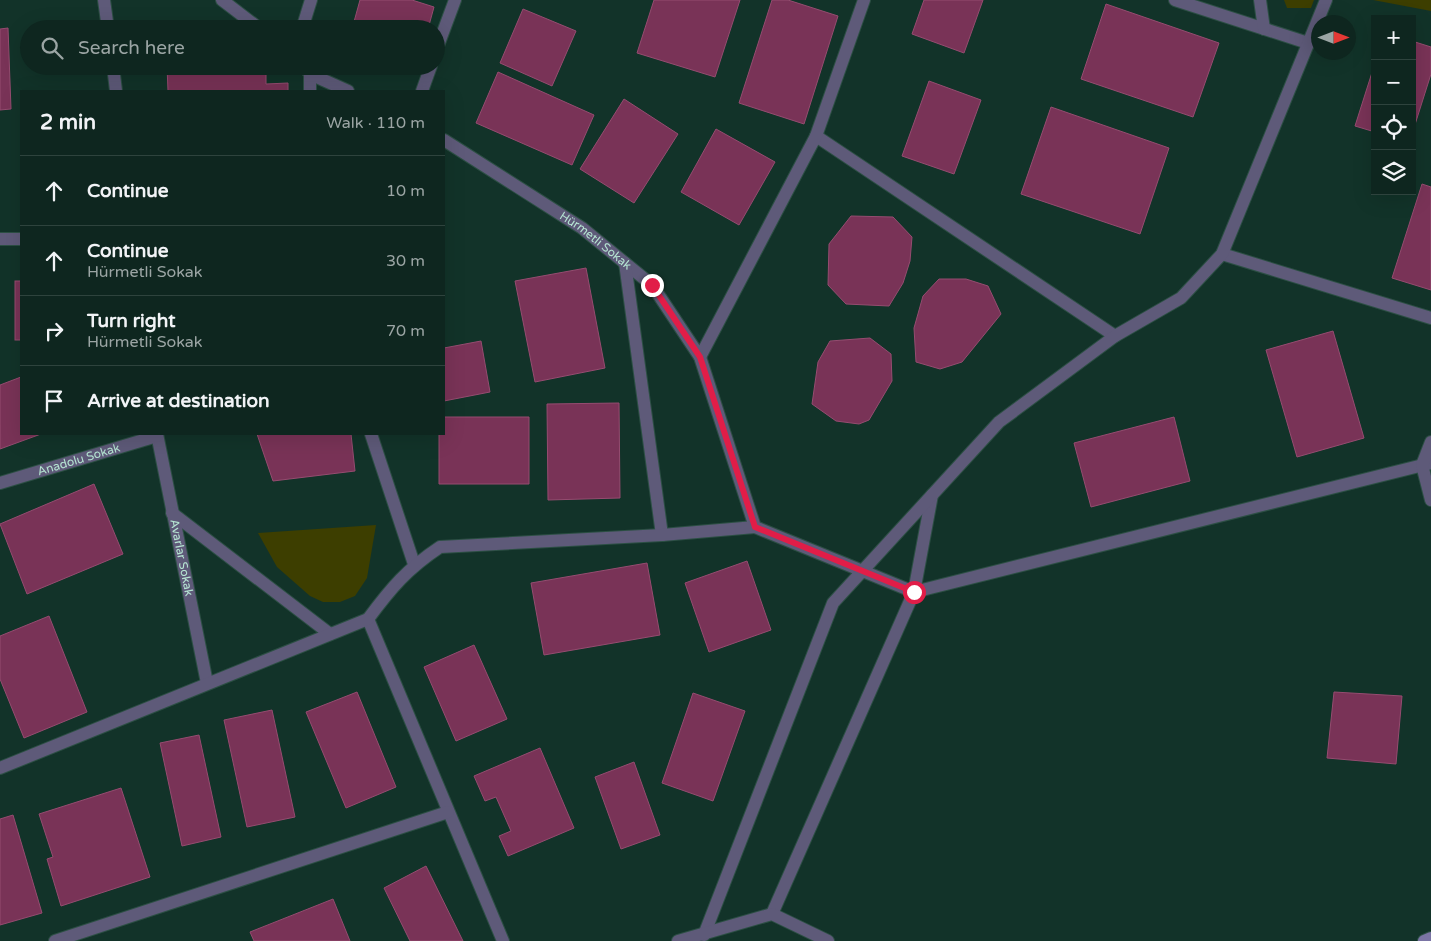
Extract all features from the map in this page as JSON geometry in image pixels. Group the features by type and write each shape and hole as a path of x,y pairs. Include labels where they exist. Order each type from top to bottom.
{"main road":[{"path":"1424,941 1431,938"}],"street":[{"path":"104,0 107,20"},
{"path":"222,0 248,20"},
{"path":"305,20 311,0"},
{"path":"445,26 454,0"},
{"path":"700,357 816,136 864,0"},
{"path":"1175,0 1308,43"},
{"path":"1260,0 1264,29"},
{"path":"704,935 833,603 999,422 1115,336 1182,298 1222,254 1326,0"},
{"path":"114,75 116,90"},
{"path":"308,75 310,90"},
{"path":"317,75 346,90"},
{"path":"422,90 428,75"},
{"path":"816,136 1115,336"},
{"name":"Hürmetli Sokak","path":"445,141 582,228 652,285 700,357 755,527"},
{"path":"0,239 20,238"},
{"path":"1222,254 1431,318"},
{"path":"625,263 662,535"},
{"name":"Anadolu Sokak","path":"0,483 157,435"},
{"name":"Avarlar Sokak","path":"157,435 206,683"},
{"path":"371,435 414,564"},
{"path":"1431,442 1426,464 1431,500"},
{"path":"0,768 368,619 388,592 414,564 440,547 662,535 755,527 914,592 1426,464"},
{"path":"772,914 914,592 932,495"},
{"path":"172,513 330,634"},
{"path":"368,619 503,941"},
{"path":"55,941 448,812"},
{"path":"678,941 772,914 828,941"},
{"path":"704,935 718,941"}],"shaded area":[{"path":"1284,0 1314,0 1311,8 1287,8"},
{"path":"1373,0 1431,0 1431,11"},
{"path":"376,525 367,578 355,596 340,602 323,602 310,596 277,567 258,533"}],"building":[{"path":"360,0 412,0 434,7 430,20 354,20"},
{"path":"654,0 740,0 715,77 637,53"},
{"path":"772,0 788,0 838,16 804,124 739,103"},
{"path":"924,0 983,0 964,53 912,34"},
{"path":"1106,4 1219,43 1193,117 1081,79"},
{"path":"523,9 576,31 552,86 500,63"},
{"path":"8,28 11,109 0,110 0,29"},
{"path":"1416,42 1431,47 1431,74 1416,121"},
{"path":"498,72 594,115 572,165 476,123"},
{"path":"167,75 266,75 266,84 288,83 288,90 168,90"},
{"path":"1371,76 1371,131 1355,126"},
{"path":"929,81 981,100 954,174 902,156"},
{"path":"624,99 678,134 634,203 580,169"},
{"path":"1051,107 1169,148 1140,234 1021,194"},
{"path":"716,129 775,162 739,225 681,192"},
{"path":"1422,184 1431,187 1431,290 1392,278"},
{"path":"851,216 893,217 912,237 910,261 903,283 889,306 846,304 828,285 829,244"},
{"path":"586,268 605,368 535,382 515,281"},
{"path":"939,279 966,279 988,286 1001,314 962,362 940,369 916,362 914,328 923,296"},
{"path":"15,281 20,281 20,340 15,340"},
{"path":"1333,331 1364,438 1297,457 1266,350"},
{"path":"870,338 891,354 892,381 869,420 859,424 836,421 812,404 818,362 830,341"},
{"path":"481,341 490,392 445,401 445,348"},
{"path":"20,377 20,435 38,435 0,449 0,385"},
{"path":"619,403 620,498 548,500 547,404"},
{"path":"445,417 529,417 529,484 439,484 439,435 445,435"},
{"path":"1174,417 1190,481 1091,507 1074,443"},
{"path":"257,435 351,435 355,471 273,481"},
{"path":"94,484 123,554 27,594 0,524"},
{"path":"747,561 771,630 709,652 685,583"},
{"path":"647,563 660,635 544,655 531,583"},
{"path":"49,616 87,712 24,738 0,679 0,636"},
{"path":"474,645 507,719 456,741 424,667"},
{"path":"357,692 396,787 346,808 306,712"},
{"path":"1334,692 1402,696 1396,764 1327,758"},
{"path":"693,693 745,711 713,801 662,783"},
{"path":"272,710 295,817 247,827 224,720"},
{"path":"199,735 221,837 182,846 160,743"},
{"path":"540,748 574,828 508,856 499,836 511,831 496,797 485,801 474,776"},
{"path":"634,762 660,835 621,849 595,777"},
{"path":"121,788 150,877 61,906 47,859 53,857 39,814"},
{"path":"13,815 42,913 0,925 0,819"},
{"path":"426,866 463,941 410,941 384,888"},
{"path":"333,899 350,941 254,941 250,932"}],"route":[{"path":"652,285 700,357 755,527 914,592"}]}
